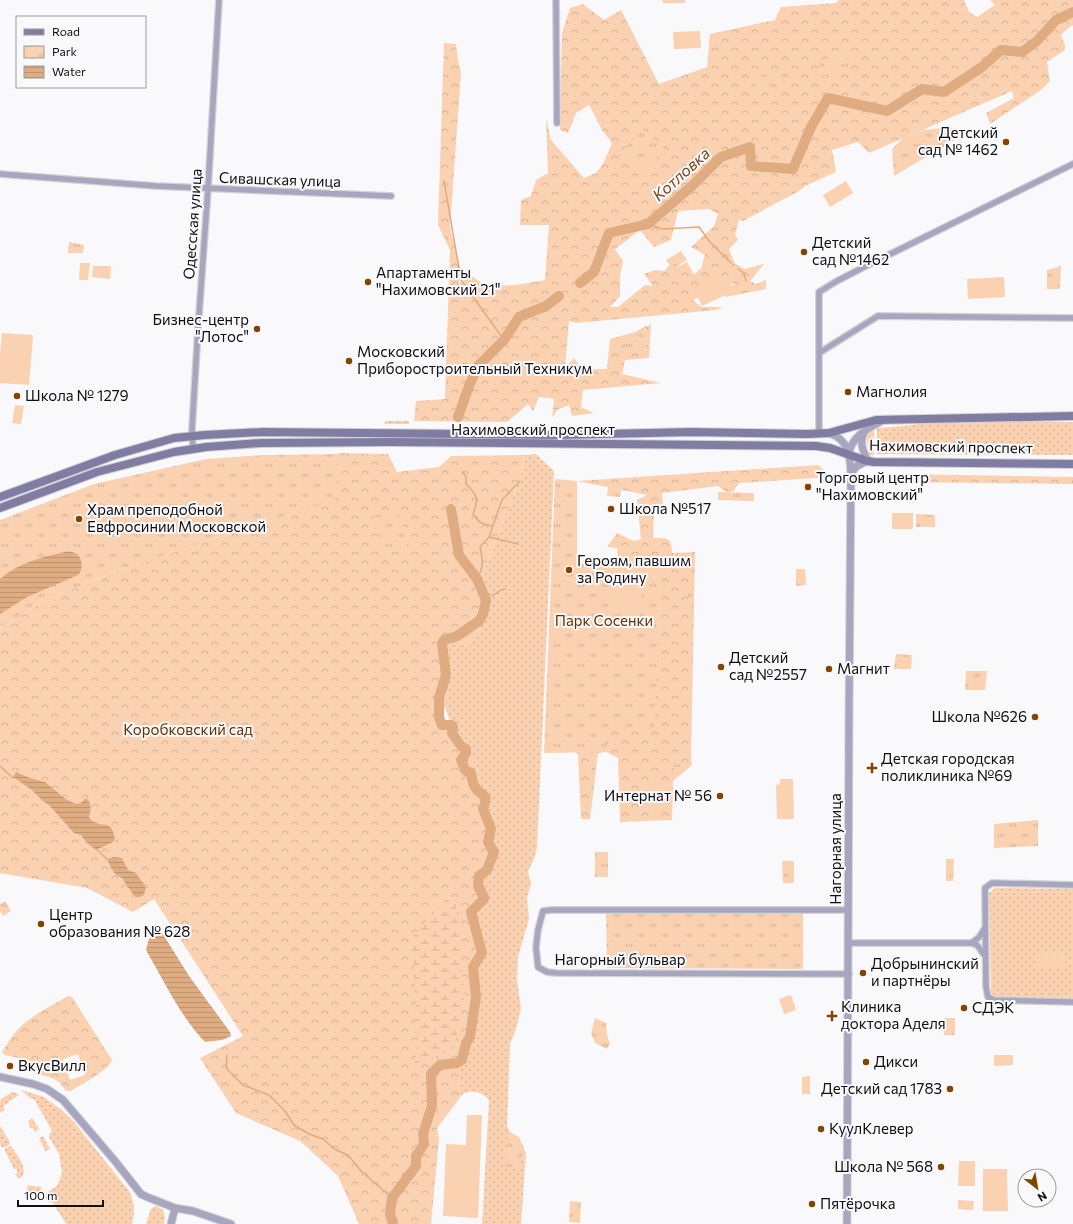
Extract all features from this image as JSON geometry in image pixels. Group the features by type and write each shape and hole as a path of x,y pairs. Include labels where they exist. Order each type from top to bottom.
{"main road":[{"name":"Нахимовский проспект","path":"0,497 115,455 174,438 263,432 554,434 691,432 819,434 871,421 1073,416"},
{"name":"Нахимовский проспект","path":"0,508 97,472 168,453 193,449 261,443 391,442 816,446 849,454 868,461 1073,464"}],"street":[{"name":"Одесская улица","path":"193,449 192,437 219,0"},
{"path":"556,0 557,123"},
{"path":"819,434 819,292 837,280 1073,164"},
{"name":"Сивашская улица","path":"0,174 208,189 391,196"},
{"path":"819,353 878,316 1073,318"},
{"name":"Нахимовский проспект","path":"864,432 886,420"},
{"name":"Нагорная улица","path":"829,432 838,436 846,445 849,454 851,474 847,1224"},
{"path":"849,454 849,449 853,442 864,432"},
{"path":"851,474 856,466 868,461 862,447 862,436 864,432"},
{"path":"825,448 846,456 851,474"},
{"path":"1073,884 992,883 985,888 985,956 986,987 988,997 994,1000 1073,1002"},
{"name":"Нагорный бульвар","path":"848,910 551,910 543,911 538,930 536,947 538,967 546,972 556,973 848,974"},
{"path":"971,943 982,935 985,929"},
{"path":"848,943 971,943 977,945 985,956"},
{"path":"0,1077 47,1088 63,1100 73,1109 141,1194 175,1208 193,1211 231,1224"},
{"path":"171,1224 175,1208"}],"green space":[{"path":"663,0 685,0 685,3 663,3"},
{"path":"839,0 964,0 969,12 977,17 995,5 990,0 1073,0 1073,26 1072,25 1061,35 1065,45 1065,50 1047,62 1050,81 1041,90 990,124 986,113 1014,98 1012,91 869,153 858,142 832,150 836,172 805,186 799,191 743,221 739,220 735,235 738,240 729,249 735,264 745,269 764,264 750,281 756,284 766,280 766,289 725,297 734,283 693,300 701,307 723,307 716,310 576,323 569,321 565,368 574,358 582,369 607,369 610,339 635,332 651,324 649,358 625,360 622,374 661,383 583,390 581,407 594,413 572,416 569,405 557,410 552,418 554,399 539,397 533,411 528,404 507,422 414,421 416,401 445,399 450,250 438,225 444,43 456,44 461,72 450,227 461,270 459,284 470,275 486,286 516,285 545,280 549,225 520,225 521,200 531,196 536,180 548,173 546,118 551,140 584,178 596,173 603,164 612,143 602,130 589,105 576,113 568,133 560,130 562,33 570,8 583,4 604,20 621,10 659,84 707,67 710,34 775,20 781,7 836,3","holes":["709,209 718,214 714,226 691,247 705,255 702,267 694,275 687,262 677,267 669,265 665,271 655,270 644,274 653,286 645,285 618,307 610,307 620,296 620,276 623,261 615,249 640,230 654,247 671,240 678,211"]},
{"path":"700,31 701,48 674,49 673,32"},
{"path":"847,54 849,69 821,76 819,61"},
{"path":"788,72 788,84 757,91 755,78"},
{"path":"951,127 958,138 894,176 892,149 903,138 923,130"},
{"path":"642,128 664,148 644,172 619,155"},
{"path":"846,181 853,193 830,207 823,195"},
{"path":"69,242 84,245 83,253 68,253"},
{"path":"681,251 687,260 672,269 666,260"},
{"path":"80,263 90,263 88,280 79,280"},
{"path":"93,266 111,266 110,279 92,277"},
{"path":"1061,266 1060,289 1047,289 1047,270"},
{"path":"727,276 734,291 702,306 695,291"},
{"path":"1004,277 1005,297 968,299 967,279"},
{"path":"2,333 33,335 29,385 0,383"},
{"path":"643,333 646,346 627,349 624,336"},
{"path":"15,405 24,406 21,424 12,423"},
{"path":"385,421 409,421 409,424 384,424"},
{"path":"933,422 1073,422 1073,455 877,454 877,428"},
{"path":"874,430 874,455 871,455 869,454 866,436 870,431"},
{"name":"Коробковский сад","path":"339,453 388,454 397,472 439,467 451,456 524,455 522,473 480,581 483,610 481,627 474,642 469,646 458,642 447,646 444,649 448,688 445,707 438,717 441,726 451,726 451,733 460,746 471,754 481,783 482,810 490,830 486,842 493,853 487,867 477,875 477,886 482,899 469,911 480,950 472,967 475,997 469,1037 461,1059 459,1099 437,1128 439,1139 431,1224 359,1224 338,1176 300,1141 236,1113 200,1058 243,1036 154,899 133,912 87,888 0,873 0,628 49,598 128,567 334,500 337,455"},
{"path":"339,454 335,500 128,567 49,598 0,628 0,520 94,484 206,459 263,455"},
{"path":"536,454 554,471 537,848 534,859 528,871 531,884 527,898 529,919 518,957 517,980 521,1008 516,1029 510,1044 507,1126 510,1132 519,1137 526,1153 521,1224 482,1224 489,1101 483,1095 474,1092 465,1093 459,1099 461,1059 465,1044 469,1037 475,997 472,967 480,950 469,911 479,902 477,875 487,867 486,842 490,830 482,810 481,783 471,754 460,746 451,733 452,728 445,707 448,688 444,649 447,646 458,642 467,646 483,610 480,581 522,473 524,455"},
{"path":"818,465 832,477 739,483 733,492 726,492 718,486 662,493 663,507 654,508 653,538 662,538 670,541 672,553 695,552 692,765 673,781 672,820 620,822 618,758 606,752 598,753 590,819 581,819 578,755 572,748 663,561 661,557 640,565 582,562 585,559 618,557 617,548 607,547 617,533 634,541 641,539 637,500 647,495 577,481"},
{"path":"903,474 1073,477 1073,484 903,482"},
{"name":"Парк Сосенки","path":"555,479 577,481 577,563 663,562 654,727 607,727 606,752 544,753"},
{"path":"608,487 621,490 620,497 607,496"},
{"path":"718,492 754,493 754,501 718,500"},
{"path":"397,508 408,544 384,552 373,516"},
{"path":"892,513 913,513 913,529 892,529"},
{"path":"916,514 935,515 935,527 916,527"},
{"path":"796,569 805,569 806,585 796,586"},
{"path":"615,572 643,574 640,615 612,614"},
{"path":"688,585 693,585 692,608 687,609"},
{"path":"896,654 912,655 911,669 894,669"},
{"path":"966,671 987,671 985,690 965,690"},
{"path":"674,764 688,765 674,776"},
{"path":"780,779 793,779 794,819 777,819 776,785 780,784"},
{"path":"646,783 664,784 663,813 645,812"},
{"path":"1038,820 1038,846 994,848 994,824"},
{"path":"595,852 608,852 608,877 595,877"},
{"path":"946,859 954,859 953,881 946,881"},
{"path":"782,861 794,861 794,883 783,883"},
{"path":"995,888 1073,889 1073,998 995,997 991,993 989,893"},
{"path":"447,898 455,898 464,996 462,1014 453,1050 415,1064 418,1039 412,938"},
{"path":"5,901 11,911 3,916 0,911 0,904"},
{"path":"606,913 803,914 803,969 607,968"},
{"path":"1038,954 1065,954 1066,965 1040,968 1037,966"},
{"path":"791,995 796,1010 784,1014 779,999"},
{"path":"68,996 72,997 112,1060 110,1064 100,1073 71,1091 66,1091 59,1082 52,1078 24,1070 27,1063 25,1059 5,1055 2,1052 14,1034 26,1022","holes":["78,1054 85,1075 70,1080 63,1059"]},
{"path":"595,1018 606,1023 610,1044 607,1049 595,1043 591,1033"},
{"path":"944,1018 955,1018 955,1035 944,1035"},
{"path":"994,1055 1013,1055 1013,1065 994,1066"},
{"path":"810,1076 810,1094 802,1094 802,1077"},
{"path":"21,1090 44,1097 63,1111 74,1122 129,1191 134,1207 132,1224 66,1224 53,1203 47,1201 45,1197 46,1193 57,1186 62,1173 59,1154 49,1137 52,1131 34,1099 31,1099"},
{"path":"12,1092 19,1095 3,1106 5,1110 0,1113 0,1100"},
{"path":"467,1115 482,1115 478,1218 443,1216 446,1144 466,1145"},
{"path":"32,1118 39,1129 35,1132 33,1128 31,1129 28,1121"},
{"path":"0,1126 10,1142 9,1145 4,1148 0,1144"},
{"path":"508,1131 518,1138 523,1151 520,1168 505,1167"},
{"path":"43,1136 50,1149 45,1151 39,1138"},
{"path":"10,1146 23,1166 24,1170 21,1178 18,1178 15,1174 17,1174 17,1169 14,1169 5,1151 5,1149"},
{"path":"959,1161 975,1161 975,1186 958,1186"},
{"path":"983,1169 1007,1169 1008,1211 983,1211"},
{"path":"28,1185 42,1187 41,1190 29,1197 25,1194"},
{"path":"958,1200 974,1201 973,1210 958,1209"},
{"path":"570,1201 581,1202 580,1223 569,1222"},
{"path":"155,1206 163,1210 165,1218 164,1224 146,1224 151,1209"}],"water":[{"path":"65,552 75,553 80,558 82,565 78,575 27,597 0,614 0,579 7,573 22,565"},
{"path":"16,772 45,782 67,800 76,804 81,803 86,798 90,804 91,809 89,817 91,820 97,824 108,825 112,829 115,838 111,843 96,850 86,842 81,835 74,833 49,805 32,790 13,777"},
{"path":"114,857 122,858 128,870 136,873 146,888 144,895 135,897 122,878 116,875 107,859"},
{"path":"155,930 161,931 189,976 230,1032 231,1036 222,1040 205,1042 188,1021 173,998 146,950 149,939"}],"waterway":[{"name":"Котловка","path":"580,283 594,272 609,233 648,224 693,185 721,157 750,147 751,166 793,169 811,127 828,98 887,111 922,89 944,92 982,67 1001,50 1022,52 1037,41 1056,20 1073,12"},
{"path":"444,181 461,280 504,340"},
{"path":"648,224 663,229 699,227 710,242 731,263"},
{"path":"738,269 744,273 746,281"},
{"name":"Котловка","path":"458,417 478,366 504,340 519,317 546,306 559,296"},
{"path":"463,472 466,477 466,484 475,495 477,501 473,514 481,523 493,526"},
{"path":"477,579 481,571 482,564 480,547 489,537 502,500 520,481"},
{"name":"Котловка","path":"393,1224 390,1214 392,1198 416,1166 416,1156 424,1144 423,1134 432,1106 431,1074 440,1065 457,1063 462,1060 466,1043 470,1037 476,997 473,967 482,953 471,912 484,899 478,886 479,876 487,870 494,852 488,842 491,829 483,809 486,800 485,797 475,787 471,773 465,770 461,760 466,753 466,749 461,746 452,733 452,725 442,725 439,717 439,698 446,675 442,644 444,640 457,636 479,621 483,614 486,600 477,579 459,555 451,509"},
{"path":"489,537 518,544"},
{"path":"492,596 505,589"},
{"path":"0,766 13,778"},
{"path":"95,848 108,860"},
{"path":"227,1055 226,1068 243,1085 269,1095 285,1111 294,1125 309,1134 323,1139 336,1150 348,1155 361,1171 392,1198"}],"place":[{"name":"Детский сад № 1462","path":"1006,142"},
{"name":"Детский сад №1462","path":"804,252"},
{"name":"Апартаменты \"Нахимовский 21\"","path":"368,282"},
{"name":"Бизнес-центр \"Лотос\"","path":"257,329"},
{"name":"Московский Приборостроительный Техникум","path":"349,361"},
{"name":"Магнолия","path":"848,392"},
{"name":"Школа № 1279","path":"17,396"},
{"name":"Торговый центр \"Нахимовский\"","path":"808,487"},
{"name":"Школа №517","path":"611,509"},
{"name":"Храм преподобной Евфросинии Московской","path":"79,519"},
{"name":"Героям, павшим за Родину","path":"569,570"},
{"name":"Детский сад №2557","path":"721,667"},
{"name":"Магнит","path":"829,669"},
{"name":"Школа №626","path":"1035,717"},
{"name":"Детская городская поликлиника №69","path":"872,768"},
{"name":"Интернат № 56","path":"720,796"},
{"name":"Центр образования № 628","path":"41,924"},
{"name":"Добрынинский и партнёры","path":"863,973"},
{"name":"СДЭК","path":"964,1008"},
{"name":"Клиника доктора Аделя","path":"832,1016"},
{"name":"Дикси","path":"866,1062"},
{"name":"ВкусВилл","path":"10,1066"},
{"name":"Детский сад 1783","path":"950,1089"},
{"name":"КуулКлевер","path":"821,1129"},
{"name":"Школа № 568","path":"941,1167"},
{"name":"Пятёрочка","path":"812,1204"}]}
